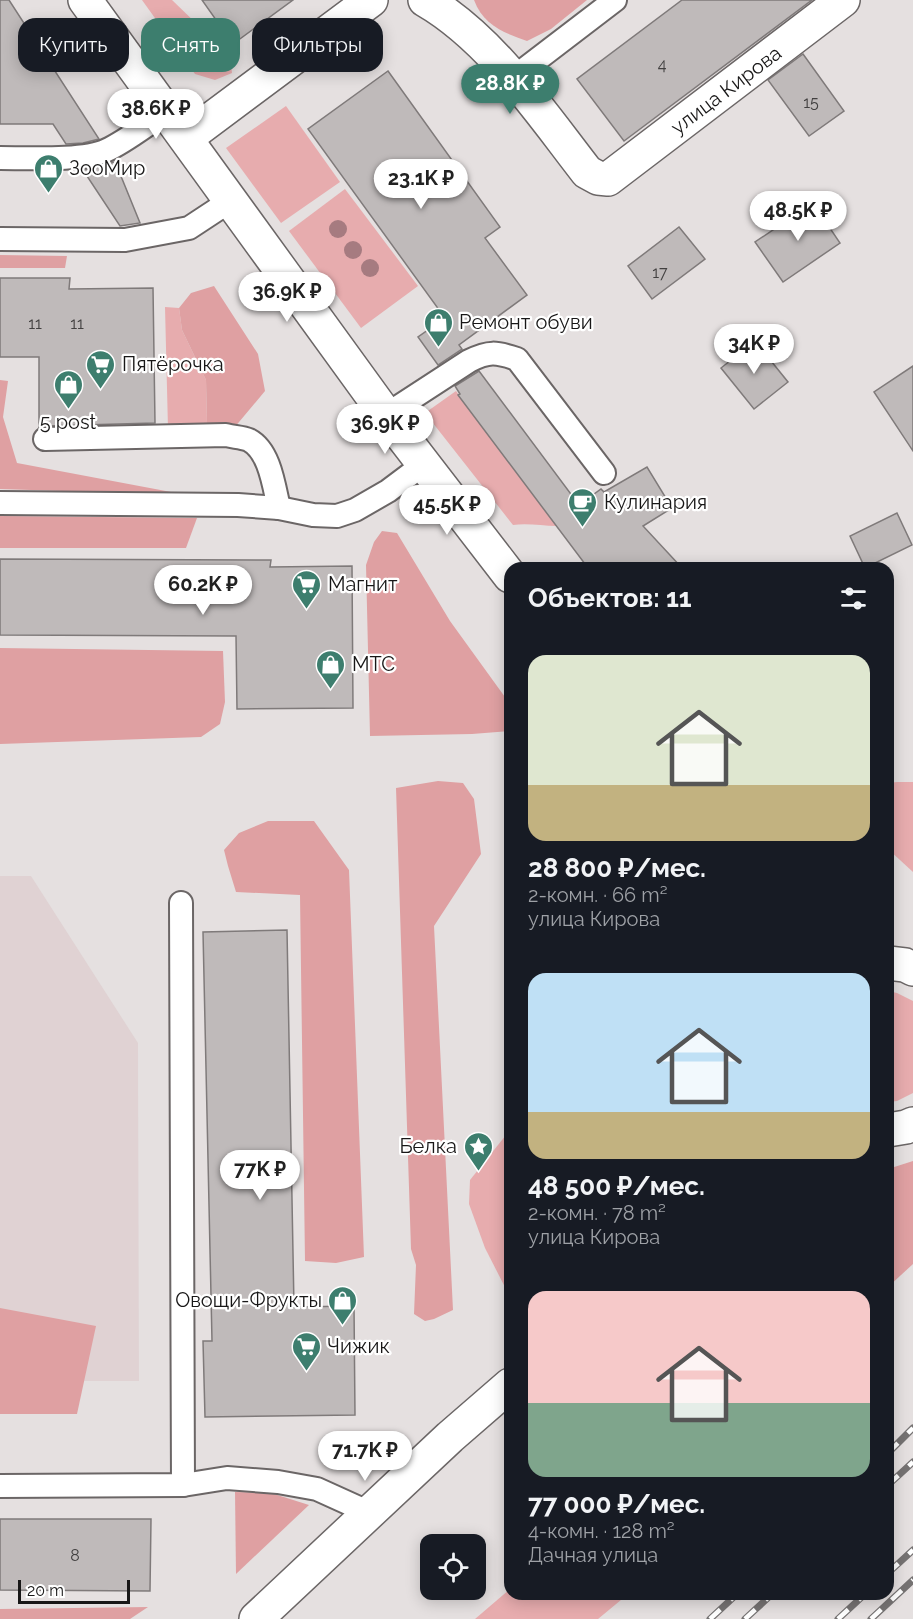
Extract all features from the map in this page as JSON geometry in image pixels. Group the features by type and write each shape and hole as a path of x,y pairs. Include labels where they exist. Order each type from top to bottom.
{"street":[{"path":"85,0 386,415 504,568"},
{"path":"186,138 371,0"},
{"path":"425,0 438,7 468,32 513,78"},
{"name":"улица Кирова","path":"513,78 587,172 598,178 608,179 843,0"},
{"path":"894,964 913,969"},
{"path":"894,1129 913,1124"},
{"path":"256,1619 450,1437 504,1390"}],"lane":[{"path":"513,78 615,0"},
{"path":"0,158 69,157 106,151 166,112"},
{"path":"0,239 125,240 189,228 230,201"},
{"path":"386,415 469,361 483,354 499,353 517,359 604,473"},
{"path":"45,439 225,435 248,440 261,450 270,472 279,508"},
{"path":"0,503 238,505 337,516 355,510 387,491 424,464"},
{"path":"181,903 183,1485"},
{"path":"0,1486 183,1485 227,1478 278,1482 316,1489 369,1513"}],"shaded area":[{"path":"142,0 172,0 191,18 155,18"},
{"path":"474,0 587,0 551,29 527,41 495,27 483,16"},
{"path":"194,72 232,73 215,80"},
{"path":"286,106 340,182 281,223 226,148"},
{"path":"345,189 418,286 361,328 289,231"},
{"path":"0,255 67,256 65,268 0,268"},
{"path":"214,286 258,354 265,391 234,428 207,423 206,380 182,330 179,308 191,293"},
{"path":"165,307 179,308 182,330 206,380 207,423 168,429"},
{"path":"0,380 8,381 3,417 17,463 187,495 0,489"},
{"path":"456,391 557,526 513,525 425,413"},
{"path":"0,516 197,518 186,548 0,548"},
{"path":"382,531 397,533 450,621 504,696 504,731 370,736 366,565 374,542"},
{"path":"0,648 223,651 225,702 220,724 201,737 0,744"},
{"path":"438,781 463,783 474,799 481,854 434,926 453,1310 425,1321 414,1314 416,1265 411,1249 396,788"},
{"path":"894,782 913,782 913,872 894,855"},
{"path":"268,821 314,821 349,870 364,1257 336,1263 305,1261 300,895 236,892 224,850 239,833"},
{"path":"0,876 31,876 138,1043 139,1381 0,1381"},
{"path":"894,992 913,1001 913,1093 894,1101"},
{"path":"504,1138 504,1285 485,1248 469,1204 470,1180"},
{"path":"913,1161 913,1264 894,1281 894,1167"},
{"path":"0,1308 96,1326 77,1414 0,1414"},
{"path":"235,1492 271,1493 309,1505 236,1574"},
{"path":"504,1594 504,1600 621,1600 598,1619 475,1619"},
{"path":"148,1607 130,1619 0,1619 0,1609"}],"building":[{"path":"0,0 9,0 21,18 18,18 18,72 56,72 99,139 66,144 53,124 0,124"},
{"path":"202,0 293,0 268,18 252,18 252,30 240,39 240,18 215,18"},
{"path":"682,0 812,0 624,141 577,79"},
{"path":"803,54 844,111 809,136 768,80"},
{"path":"388,71 500,227 485,238 527,295 459,345 462,349 438,365 418,337 445,318 308,129"},
{"path":"114,162 140,223 120,226 83,170"},
{"path":"813,203 840,243 783,282 755,242"},
{"path":"679,227 705,259 652,299 628,266"},
{"path":"0,278 70,278 69,289 153,288 155,423 39,427 39,357 0,357"},
{"path":"755,341 788,382 754,409 721,368"},
{"path":"913,366 913,451 874,392"},
{"path":"479,371 579,505 601,489 604,492 647,467 672,508 643,526 676,562 583,562 458,395 460,394 455,386"},
{"path":"897,513 912,545 877,562 862,562 850,536"},
{"path":"0,559 271,560 270,567 352,566 353,708 237,709 236,636 0,635"},
{"path":"287,930 294,1307 354,1306 355,1415 205,1417 203,1341 212,1341 203,932"},
{"path":"0,1519 151,1519 150,1591 0,1590"}],"railway":[{"path":"894,1447 913,1428"},
{"path":"894,1479 913,1462"},
{"path":"894,1567 913,1550"},
{"path":"894,1598 913,1580"},
{"path":"710,1619 731,1600"},
{"path":"745,1619 766,1600"},
{"path":"838,1619 859,1600"},
{"path":"871,1619 891,1600"}],"place":[{"name":"ЗооМир","path":"48,194"},
{"name":"Ремонт обуви","path":"438,348"},
{"name":"Пятёрочка","path":"101,390"},
{"name":"5 post","path":"68,410"},
{"name":"Кулинария","path":"583,528"},
{"name":"Магнит","path":"307,610"},
{"name":"МТС","path":"331,690"},
{"name":"Белка","path":"478,1172"},
{"name":"Овощи-Фрукты","path":"343,1326"},
{"name":"Чижик","path":"306,1372"}]}
